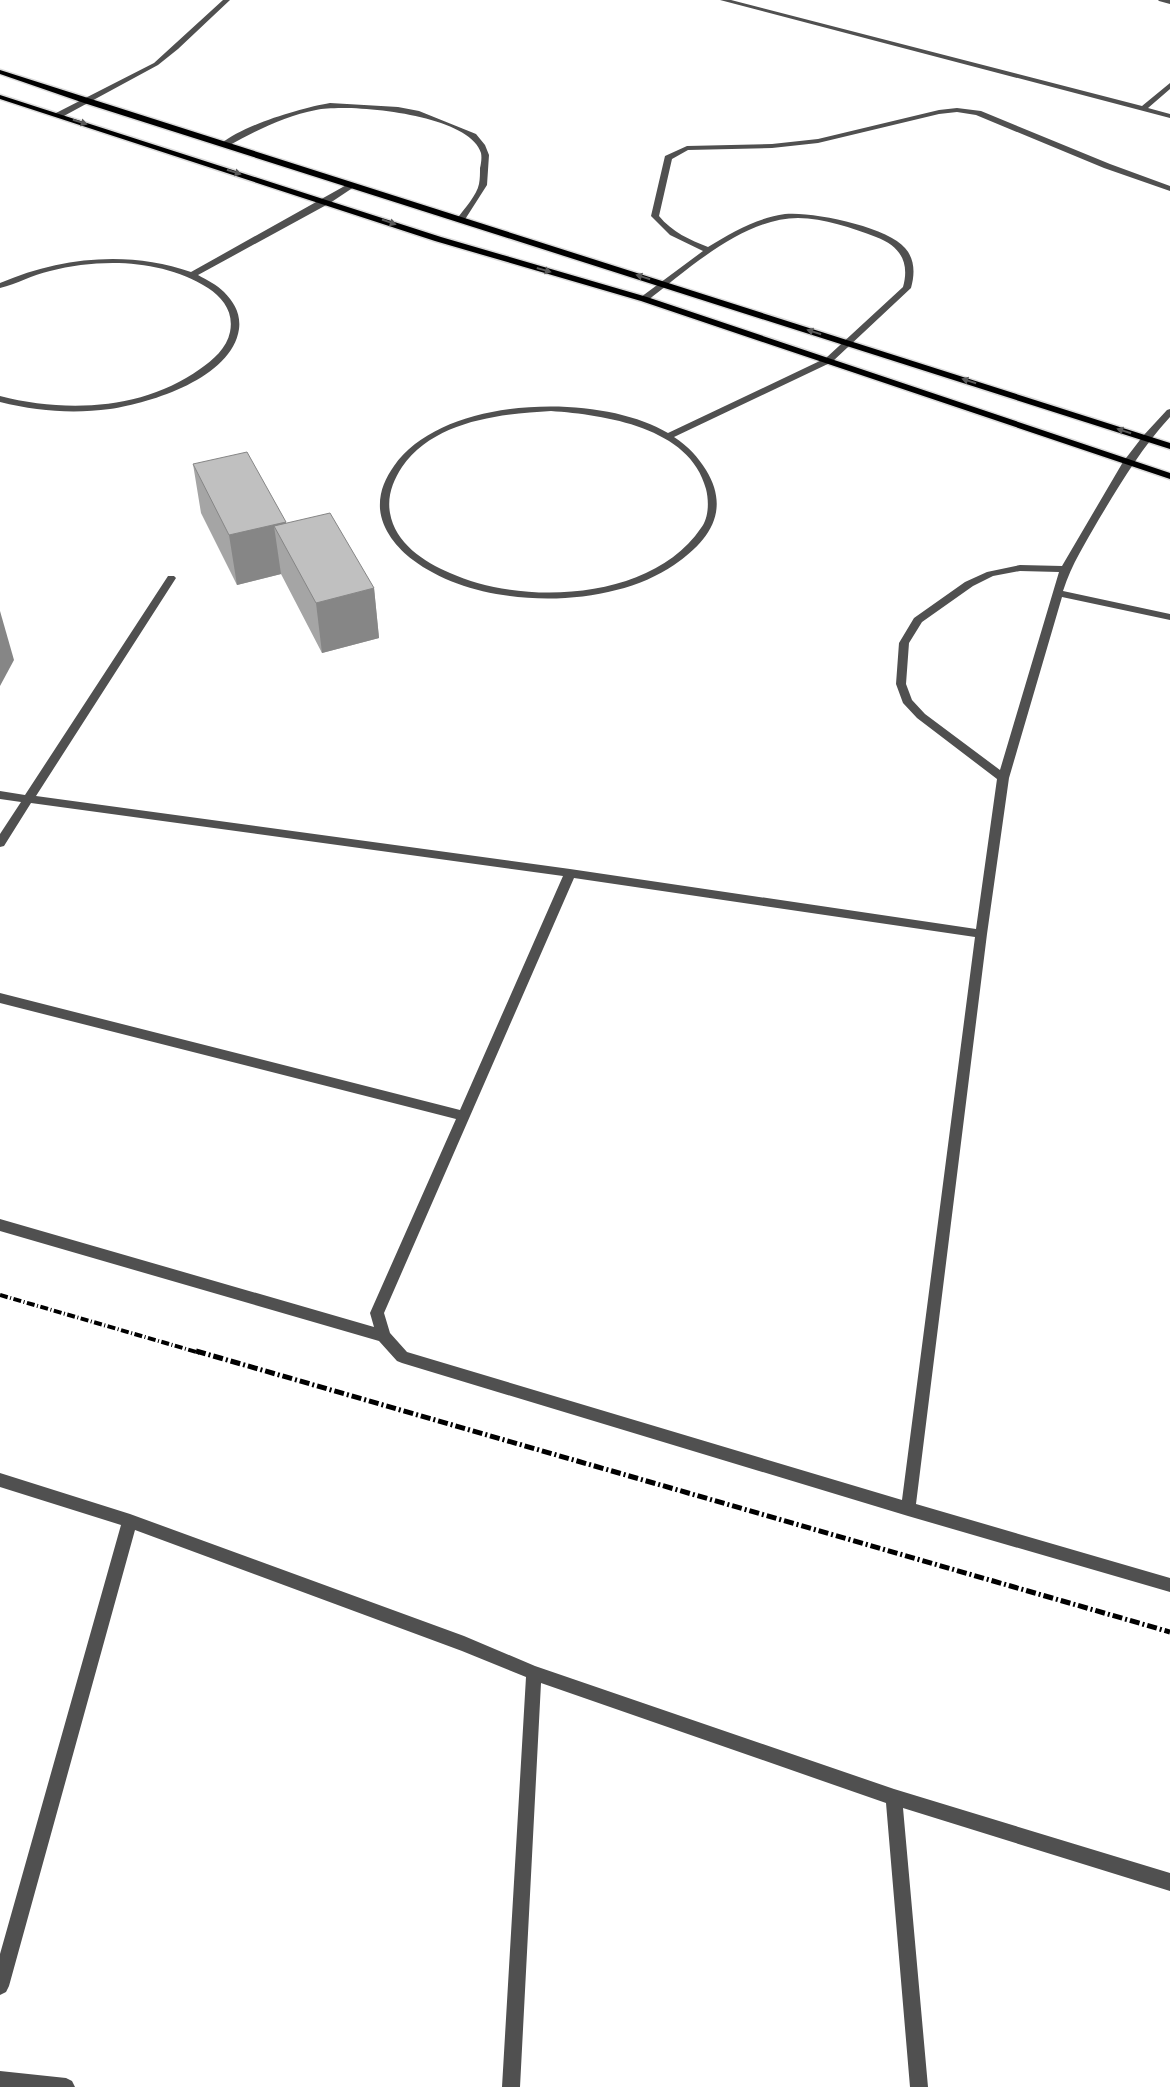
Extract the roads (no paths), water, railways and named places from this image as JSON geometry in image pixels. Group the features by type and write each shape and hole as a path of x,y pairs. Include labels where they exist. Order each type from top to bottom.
{"main road":[{"path":"0,72 1170,446"},
{"path":"0,97 438,238 644,299 1170,476"}],"street":[{"path":"59,115 156,64 176,48 227,0"},
{"path":"723,0 1170,116"},
{"path":"1161,0 1170,2"},
{"path":"1143,109 1170,85"},
{"path":"225,144 262,124 312,108 330,105 398,109 419,113 473,136 485,155 483,185 461,219"},
{"path":"710,251 677,237 662,227 655,216 668,158 675,153 687,148 772,146 818,141 939,112 958,110 978,113 1098,163 1170,189"},
{"path":"192,274 353,185"},
{"path":"644,299 710,251 760,223 777,218 803,216 825,219 889,239 901,247 906,256 911,275 907,288 829,360 668,437"},
{"path":"0,286 30,274 87,263 143,263 169,267 192,274 210,284 224,296 233,310 236,324 232,340 222,355 206,370 185,383 158,394 129,402 66,409 35,407 0,399"},
{"path":"551,408 584,410 614,416 643,425 668,437 688,452 703,469 709,482 713,507 707,527 693,546 674,562 647,576 616,587 582,594 545,596 510,593 476,586 446,575 420,561 401,544 389,525 384,506 387,486 396,467 412,451 433,436 459,424 488,415 519,410 551,408"},
{"path":"908,1509 981,934 1003,778 1065,569 1128,462 1146,438 1170,412"},
{"path":"1003,778 920,716 906,701 901,684 904,643 918,620 969,584 990,574 1020,568 1065,569"},
{"path":"0,843 27,798 171,578"},
{"path":"1057,593 1170,617"},
{"path":"0,795 570,873 981,934"},
{"path":"570,873 377,1313 384,1336 402,1357 908,1509 1170,1585"},
{"path":"0,998 464,1116"},
{"path":"0,1224 384,1336"},
{"path":"0,1480 130,1521 464,1644 534,1673 894,1796 1170,1882"},
{"path":"0,1986 130,1521"},
{"path":"511,2087 534,1673"},
{"path":"894,1796 918,2087"},
{"path":"0,2080 66,2087"}],"railway":[{"path":"0,1295 200,1353"},
{"path":"196,1351 1170,1632"}]}
